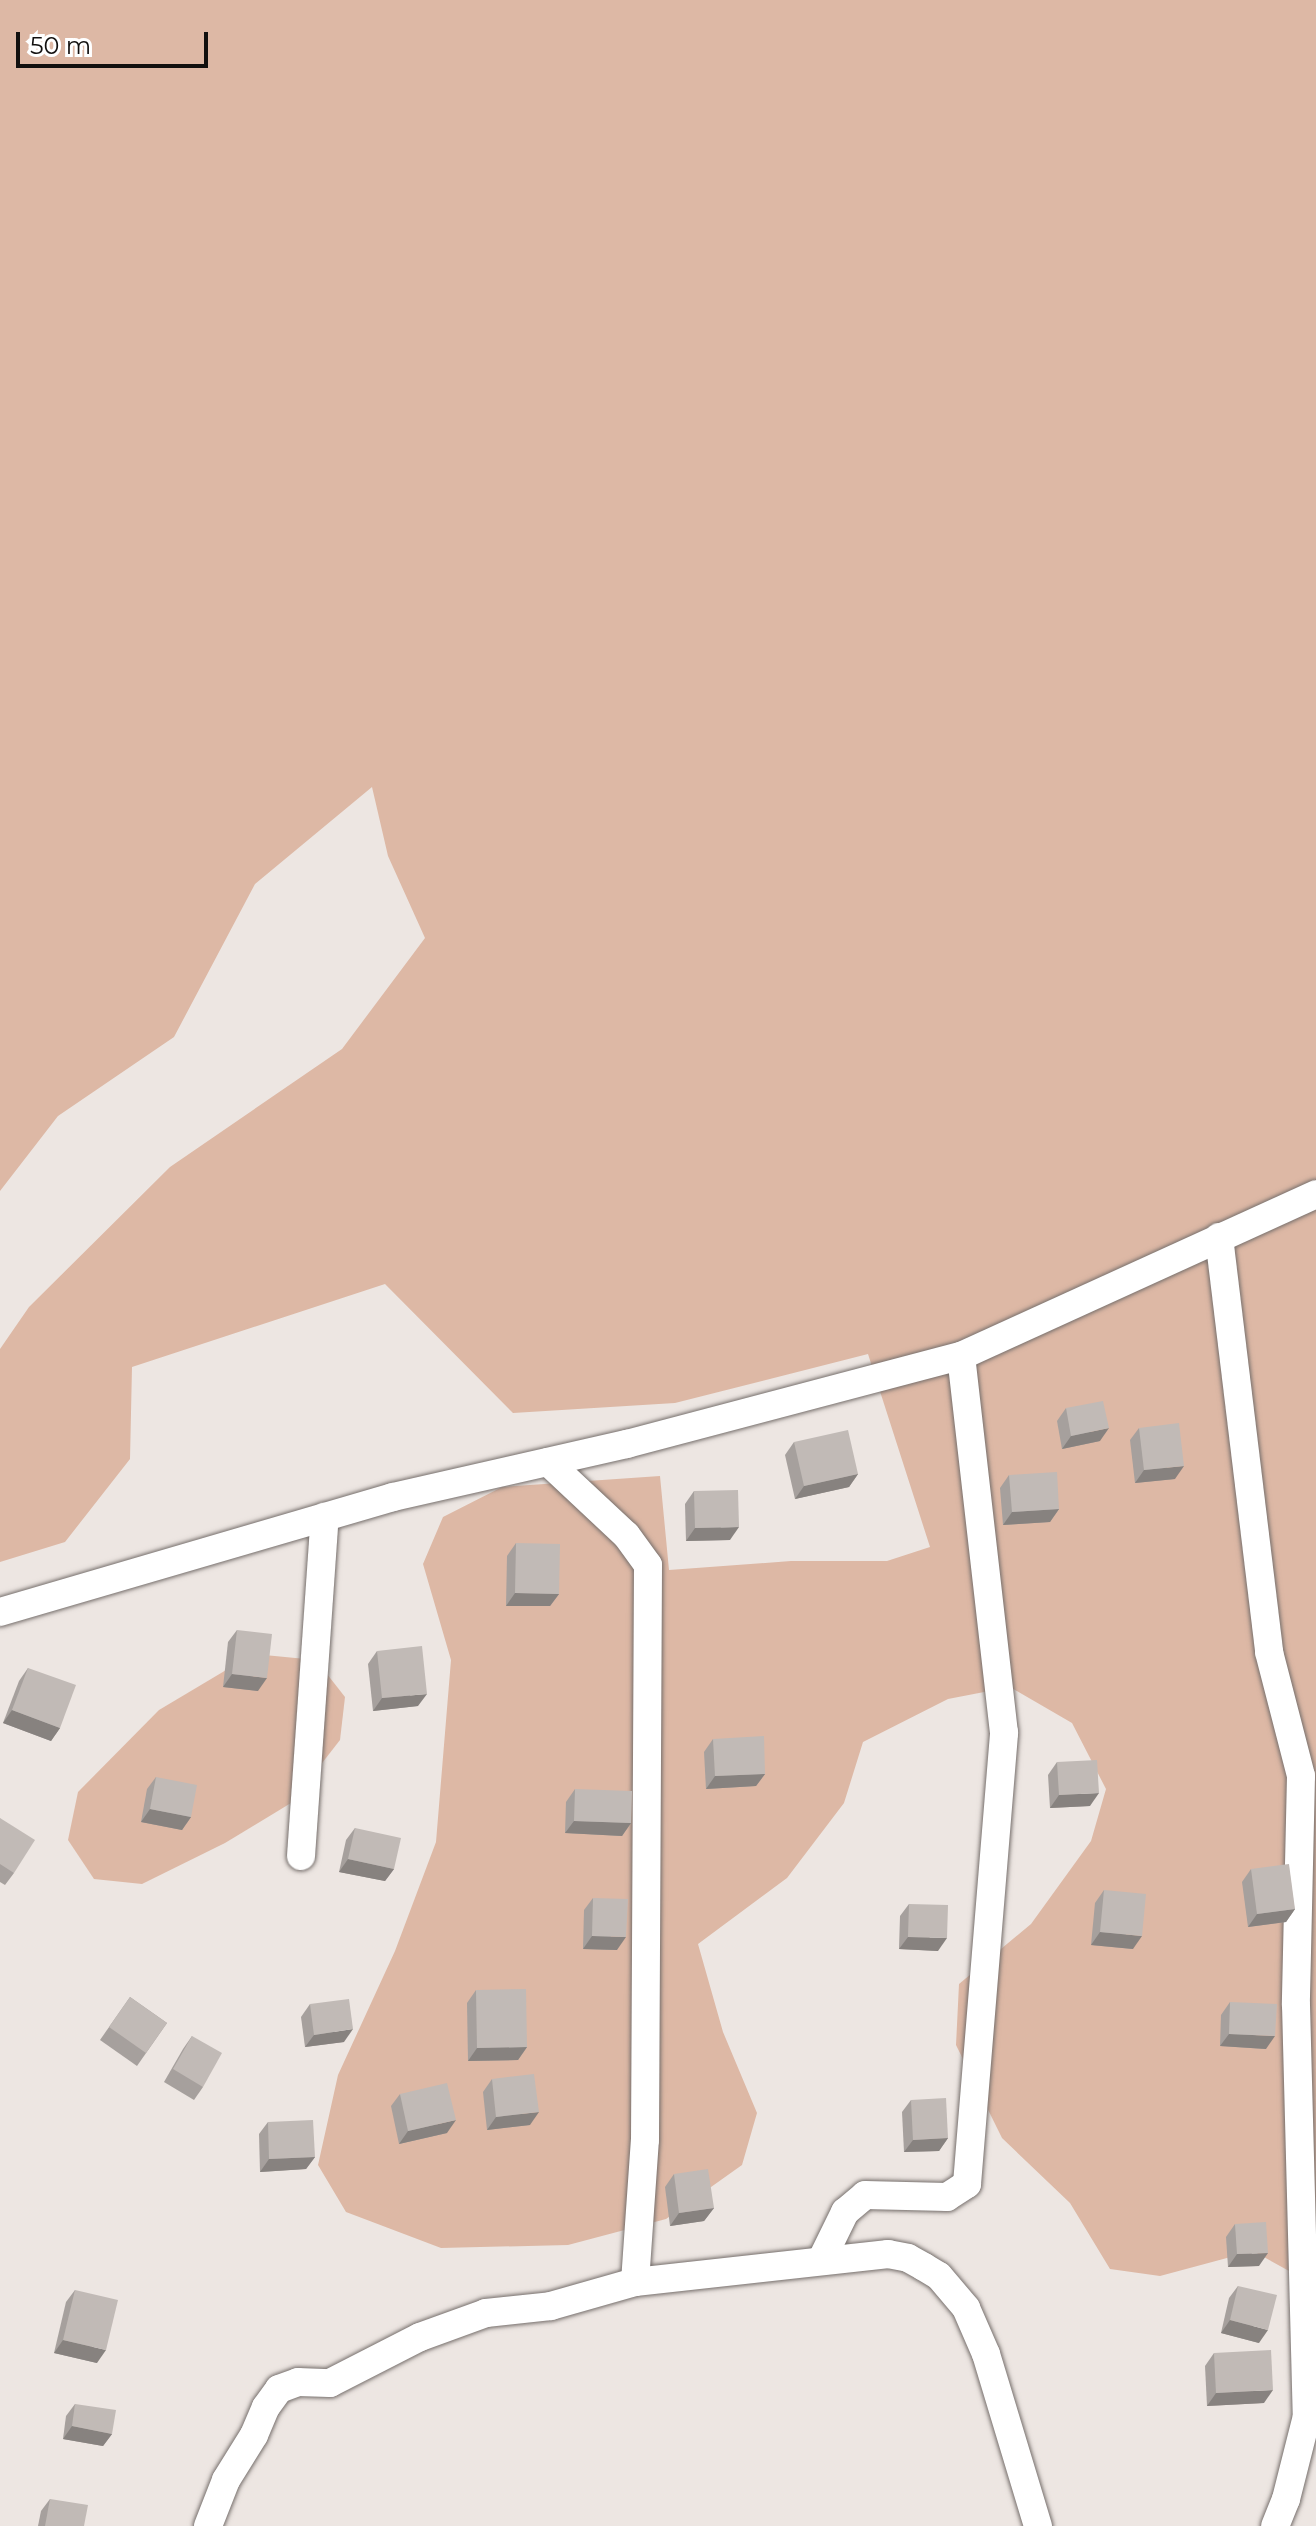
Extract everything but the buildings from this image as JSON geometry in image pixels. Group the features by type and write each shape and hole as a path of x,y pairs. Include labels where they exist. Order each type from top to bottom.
{"street":[{"path":"0,1612 325,1517 961,1356 1316,1194"},
{"path":"1219,1237 1269,1652 1301,1776 1296,2005 1307,2416 1286,2499 1275,2526"},
{"path":"821,2261 845,2212 865,2195 947,2197 967,2184 1004,1733 961,1356"},
{"path":"548,1462 626,1535 648,1565 645,2140 635,2282"},
{"path":"301,1856 325,1517"},
{"path":"208,2526 226,2480 279,2389 298,2382 330,2383 420,2337 486,2313 551,2306 635,2282 888,2254 908,2258 939,2276 966,2308 986,2354 1038,2526"}],"shaded area":[{"path":"0,0 1316,0 1316,2369 1300,2277 1253,2251 1160,2276 1110,2269 1070,2203 1002,2138 956,2045 959,1984 1031,1924 1091,1841 1106,1789 1072,1723 1010,1687 948,1699 863,1742 844,1803 787,1878 698,1944 723,2032 757,2113 742,2165 666,2219 568,2245 441,2248 346,2212 318,2165 338,2075 395,1951 436,1842 451,1660 423,1564 443,1517 502,1487 660,1476 669,1570 791,1561 887,1561 930,1547 868,1354 675,1403 513,1413 385,1284 132,1367 130,1459 65,1542 0,1562 0,1349 29,1307 170,1167 342,1049 425,938 388,856 372,787 255,884 174,1037 58,1116 0,1191"},
{"path":"253,1654 316,1660 345,1697 340,1740 291,1803 225,1843 142,1884 94,1879 68,1840 78,1792 159,1710"}]}
